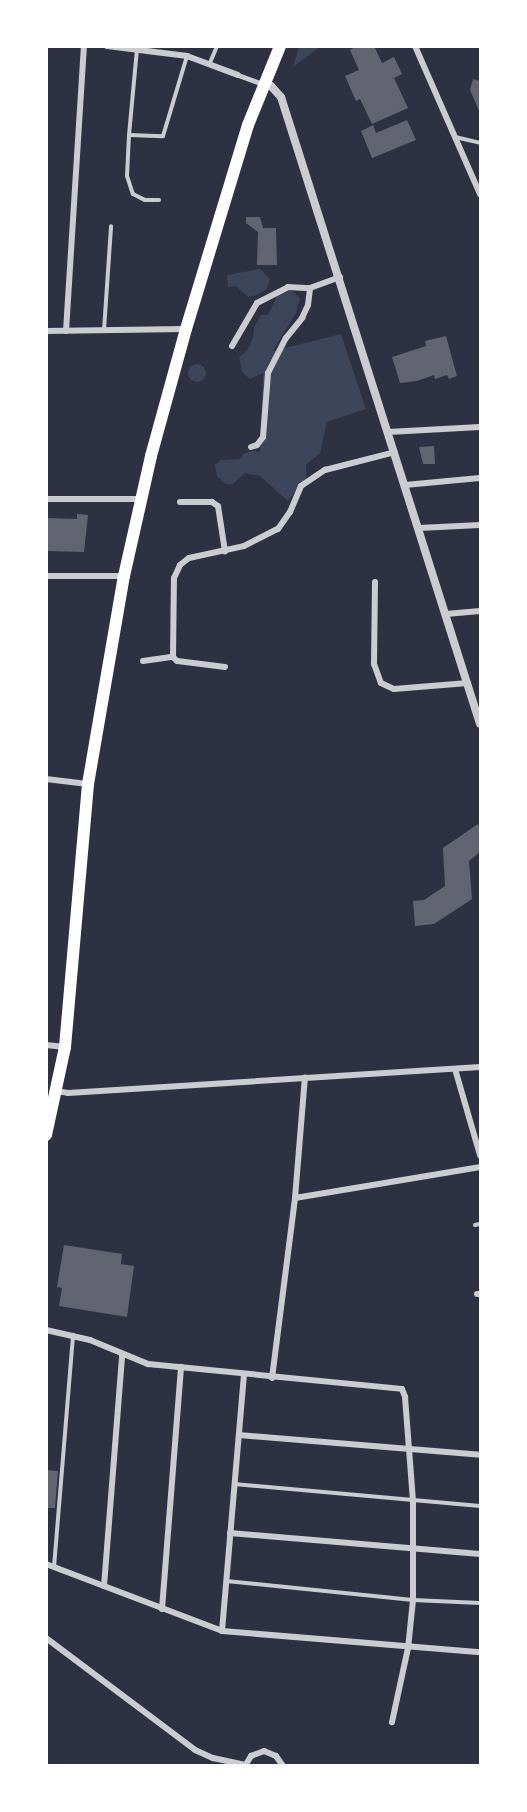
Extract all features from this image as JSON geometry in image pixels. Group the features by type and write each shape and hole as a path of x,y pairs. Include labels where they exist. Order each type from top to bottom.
{"highway":[{"path":"46,1135 65,1047 88,784 124,576 141,499 186,330 263,84 280,46"}],"street":[{"path":"66,331 84,46"},
{"path":"107,46 187,56 271,86 281,96 479,713 480,724"},
{"path":"415,46 480,194"},
{"path":"232,346 257,303 288,287 310,288 340,277"},
{"path":"251,447 257,445 263,436 268,373 286,338 309,305 310,288"},
{"path":"46,331 186,330"},
{"path":"388,432 480,427"},
{"path":"225,667 177,661 173,657 174,578 180,565 189,558 251,543 278,529 290,512 301,486 325,470 394,452"},
{"path":"405,485 480,478"},
{"path":"46,499 141,499"},
{"path":"180,502 212,502 218,506 225,551"},
{"path":"418,528 480,525"},
{"path":"46,576 124,576"},
{"path":"375,582 374,664 381,683 394,689 468,683"},
{"path":"446,614 480,611"},
{"path":"143,662 173,657"},
{"path":"46,779 88,784"},
{"path":"46,1045 65,1047"},
{"path":"56,1091 68,1093 480,1067"},
{"path":"455,1069 480,1155"},
{"path":"272,1378 295,1198 305,1077"},
{"path":"295,1198 480,1167"},
{"path":"46,1330 74,1335 122,1356 148,1364 402,1389 405,1397 413,1502 413,1600 408,1648 392,1722"},
{"path":"104,1586 122,1356"},
{"path":"162,1609 182,1367"},
{"path":"222,1631 244,1375"},
{"path":"239,1435 480,1455"},
{"path":"230,1533 480,1554"},
{"path":"46,1564 222,1631 408,1648 480,1652"},
{"path":"46,1638 195,1750 213,1758 245,1765 251,1756 264,1751 276,1756 283,1766"}],"lane":[{"path":"209,65 217,46"},
{"path":"137,49 127,176 134,194 145,200 159,200"},
{"path":"129,135 163,136 187,56"},
{"path":"455,137 480,143"},
{"path":"104,330 111,226"},
{"path":"475,1225 480,1224"},
{"path":"54,1567 74,1335"},
{"path":"234,1484 413,1502 480,1506"},
{"path":"226,1581 413,1600 480,1603"}],"shaded area":[{"path":"299,46 320,47 293,67"},
{"path":"260,269 270,279 267,289 257,295 248,297 236,286 228,287 227,275"},
{"path":"291,290 300,298 296,313 273,351 341,334 366,409 327,422 320,453 306,465 306,478 288,501 260,476 245,473 233,484 226,484 217,476 215,465 221,460 240,459 243,454 251,451 260,452 263,373 250,379 242,372 239,357 247,351 253,338 254,327 261,315 268,315 277,296"},
{"path":"197,364 205,369 206,373 201,381 197,382 189,377 188,373 193,365"}],"building":[{"path":"357,46 374,46 382,63 394,57 402,74 394,78 408,108 372,124 360,99 356,101 345,76 359,70 350,50"},
{"path":"473,79 480,81 480,113 470,90"},
{"path":"407,120 416,140 372,158 361,131 373,125 376,133"},
{"path":"246,217 260,217 263,228 276,228 277,265 257,265 258,232 246,223"},
{"path":"446,336 457,376 449,379 447,375 435,379 434,375 417,381 400,383 392,357 426,346 425,341"},
{"path":"434,446 435,464 423,464 419,447"},
{"path":"77,514 88,515 84,552 46,551 46,518 77,519"},
{"path":"478,824 480,852 469,861 472,899 434,924 415,926 413,901 424,900 445,886 443,848"},
{"path":"64,1245 122,1254 121,1264 134,1266 127,1317 59,1306 62,1288 57,1287"},
{"path":"46,1470 58,1471 55,1508 46,1508"}]}
